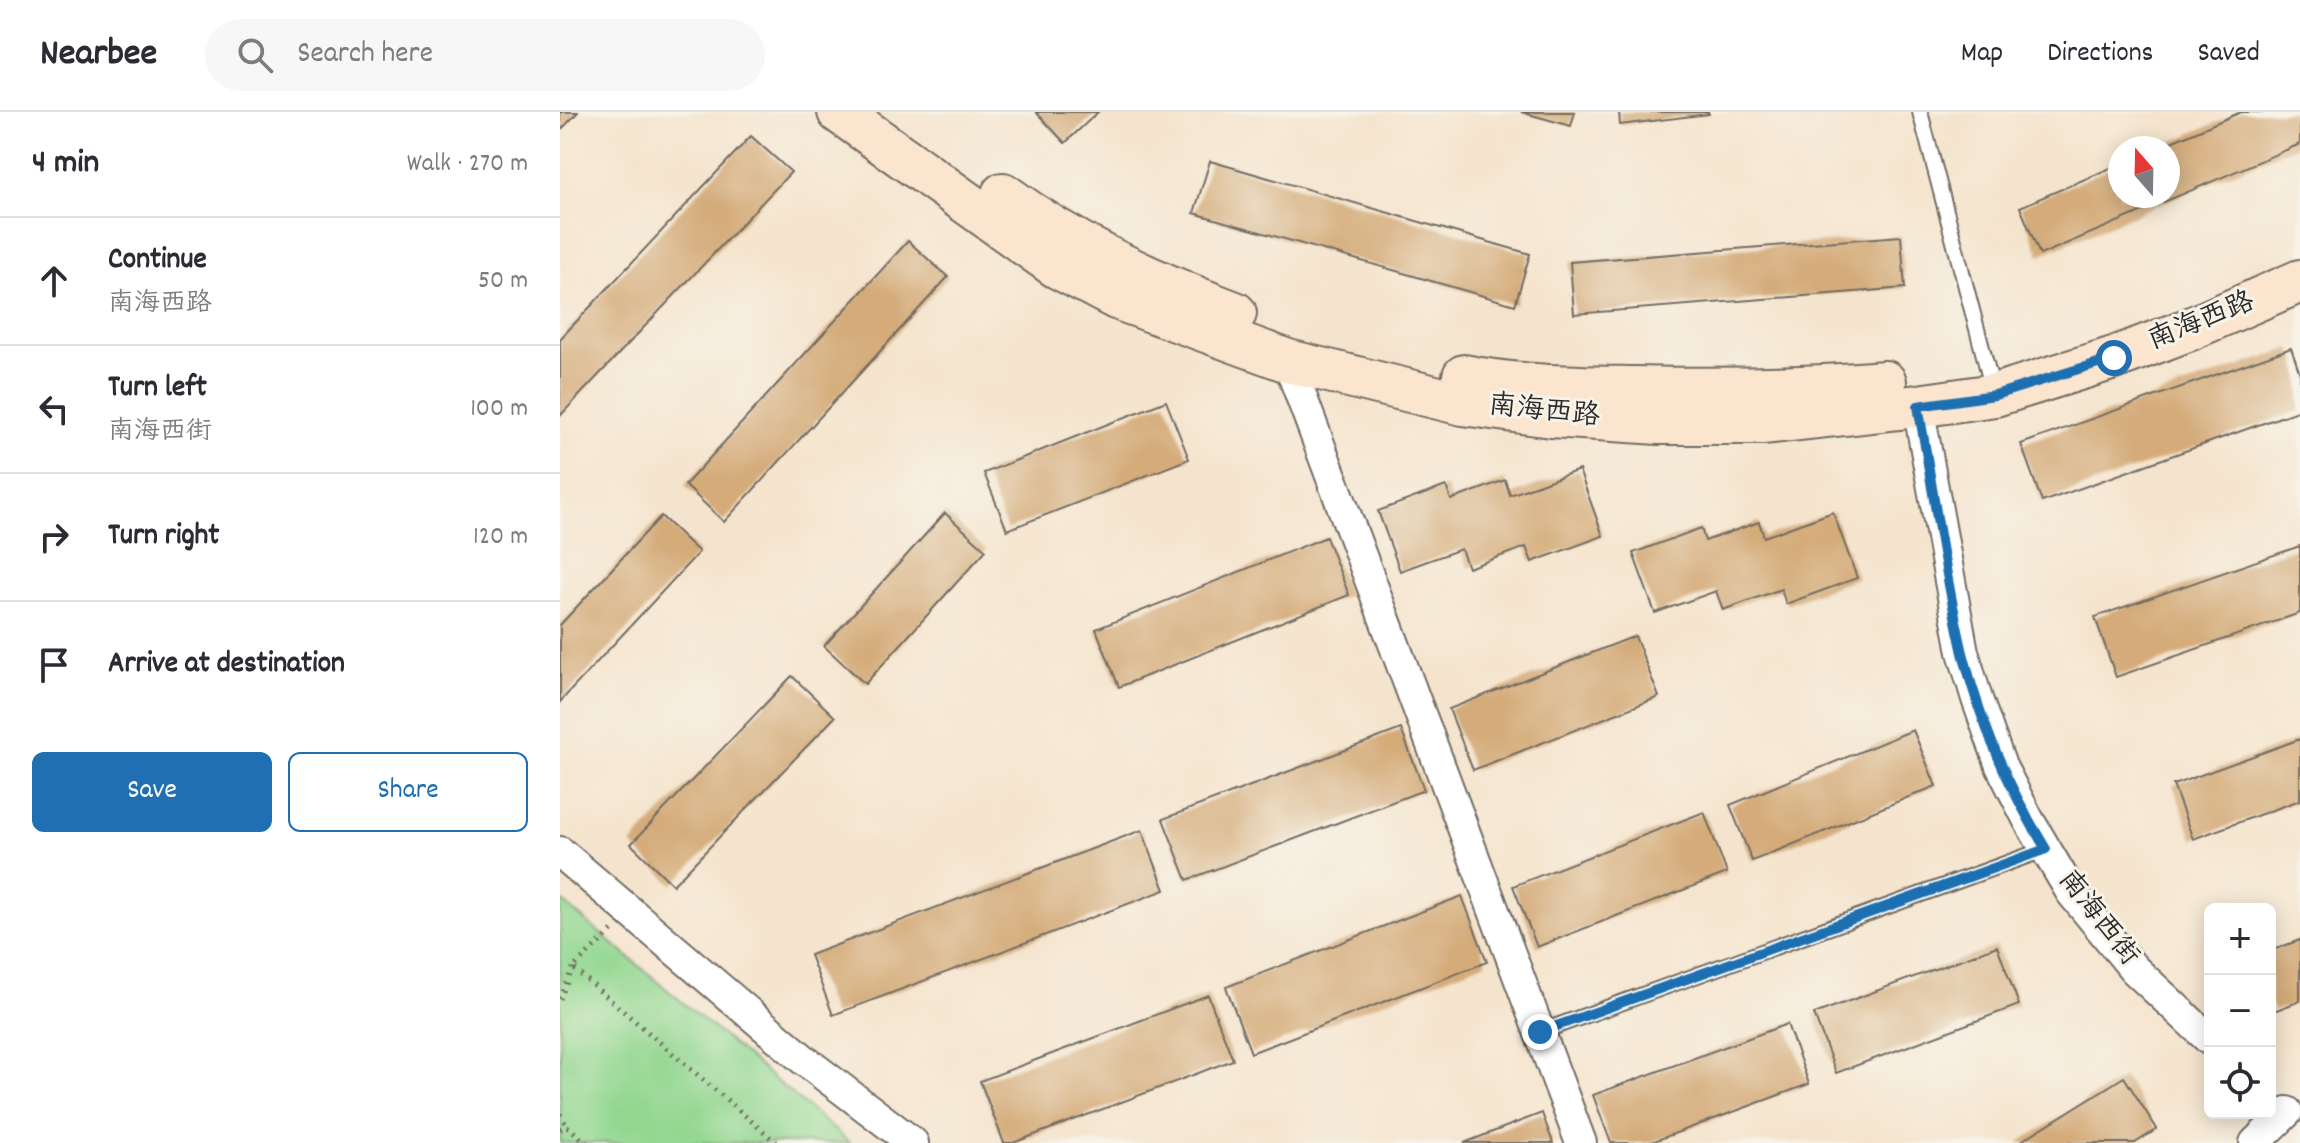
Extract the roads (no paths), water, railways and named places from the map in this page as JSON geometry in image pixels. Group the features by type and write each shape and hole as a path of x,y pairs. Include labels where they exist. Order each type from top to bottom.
{"street":[{"name":"南海西路","path":"839,112 1057,267 1116,298 1288,361 1463,404 1552,416 1659,423 1764,423 1918,406 1992,383 2114,358 2300,281"},
{"name":"南海西路","path":"890,112 1032,216 1122,266 1210,303 1362,356 1477,378 1590,388 1709,390 1992,383 2015,365 2143,322 2254,278 2300,255"},
{"path":"1288,361 1581,1143"},
{"name":"南海西街","path":"1918,406 1963,652 2001,766 2071,892 2134,969 2204,1034"},
{"path":"560,852 804,1060 913,1143"},
{"path":"2255,1143 2286,1110"}],"lane":[{"path":"1920,112 1992,383"},
{"path":"1540,1032 2046,849"}]}
